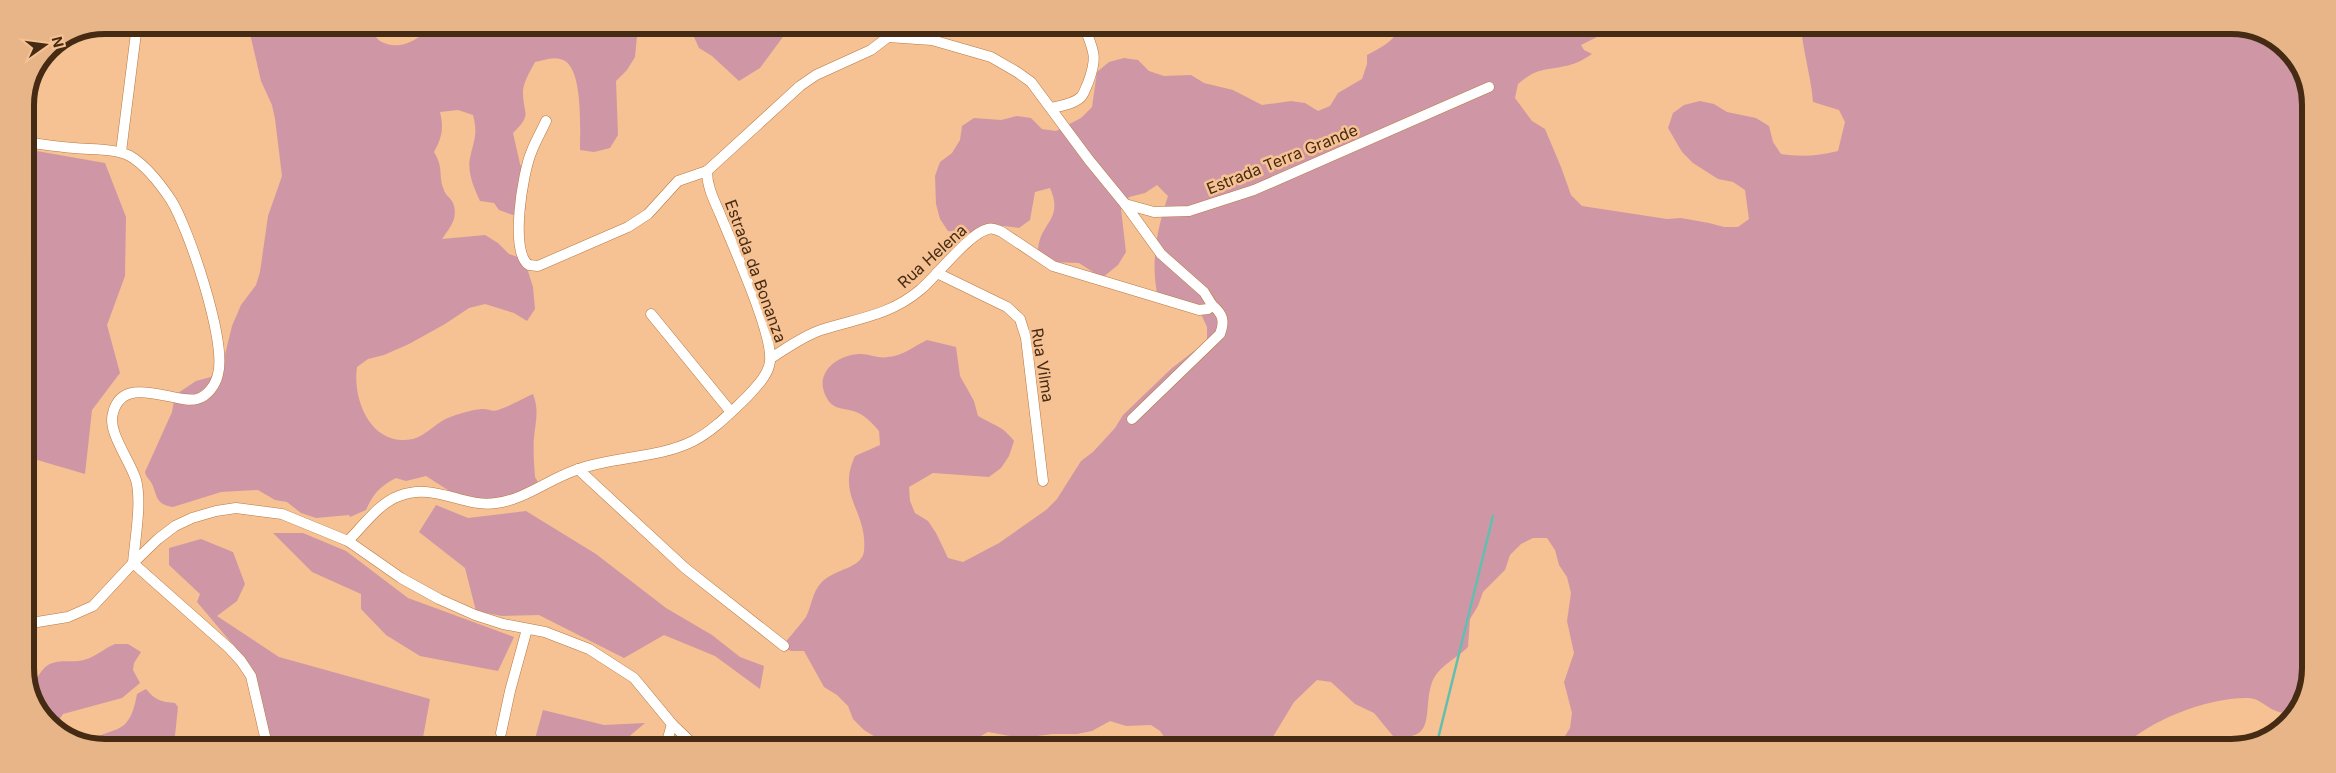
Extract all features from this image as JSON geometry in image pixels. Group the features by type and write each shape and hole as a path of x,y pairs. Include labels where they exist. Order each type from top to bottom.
{"street":[{"path":"122,152 136,34"},
{"path":"1051,108 1071,103 1080,98 1086,88 1095,65 1094,53 1087,34"},
{"path":"546,121 530,153 520,200 520,248 522,258 529,265 538,266 628,227 648,214 678,181 707,171 800,86 816,75 871,50 888,37 932,40 991,57 1018,72 1031,82 1161,254 1204,292 1212,306 1221,313 1223,319 1220,334 1132,419"},
{"name":"Estrada Terra Grande","path":"1125,204 1154,212 1170,213 1208,206 1254,190 1489,87"},
{"path":"34,143 122,152 143,167 171,200 180,217 210,304 220,365 214,385 197,399 190,400 159,393 134,393 122,399 114,409 112,424 137,486 133,562"},
{"name":"Estrada da Bonanza","path":"348,541 387,502 398,496 426,491 485,504 495,504 516,498 578,469 685,444 703,435 731,412 762,379 770,368 771,358 758,312 710,192 707,171"},
{"name":"Rua Helena","path":"771,358 820,330 884,312 920,290 957,252 987,229 995,228 1053,266 1199,310 1208,309 1212,306"},
{"name":"Rua Vilma","path":"937,274 1007,307 1020,319 1026,338 1043,481"},
{"path":"651,314 731,412"},
{"path":"578,469 685,568 784,646"},
{"path":"34,623 68,617 93,606 133,562 175,526 192,518 236,508 282,514 348,541 401,578 439,599 475,615 560,636 589,649 634,678 687,739"},
{"path":"133,562 228,648 247,668 251,676 265,739"},
{"path":"501,733 527,629"},
{"path":"667,739 672,724"}],"shaded area":[{"path":"250,34 374,34 380,41 390,45 400,45 419,37 420,34 637,34 635,57 627,70 616,81 618,135 610,148 594,152 580,150 578,88 571,67 565,61 558,58 535,62 523,88 526,114 513,133 520,164 526,176 524,204 526,209 513,215 499,210 494,203 480,201 475,191 469,169 475,132 473,115 458,110 440,112 442,133 434,152 439,163 442,185 455,209 454,219 442,239 485,235 498,243 509,254 524,259 533,287 535,309 527,321 514,313 485,304 469,308 409,344 384,355 368,359 357,367 358,394 368,419 376,429 386,436 399,440 413,439 423,435 442,421 453,416 479,409 496,411 533,394 536,410 534,462 535,477 538,482 523,492 479,505 451,492 426,476 406,481 396,478 378,491 371,499 366,510 350,517 349,515 316,518 301,513 287,502 275,500 258,490 221,492 173,507 164,505 157,497 145,472 172,412 175,395 196,381 211,377 222,367 232,326 241,305 256,285 260,272 268,216 282,176 272,105 261,81"},
{"path":"693,34 785,34 760,68 739,81 712,56 699,48"},
{"path":"1396,34 1603,34 1581,45 1584,50 1592,54 1585,58 1568,65 1539,71 1526,77 1518,84 1515,98 1532,121 1545,129 1571,195 1582,206 1667,219 1681,218 1724,227 1738,227 1749,219 1745,190 1733,182 1718,179 1693,163 1682,152 1668,128 1673,113 1684,105 1700,101 1714,104 1727,112 1756,118 1769,126 1773,142 1781,154 1795,156 1838,151 1845,122 1839,110 1813,102 1802,34 2241,34 2263,41 2278,51 2285,58 2297,77 2302,100 2302,678 2295,700 2287,713 2273,710 2254,699 2216,701 2180,712 2147,728 2132,739 1563,739 1570,728 1572,713 1564,682 1574,653 1567,621 1571,593 1567,577 1559,565 1555,550 1547,538 1533,538 1521,544 1510,555 1505,570 1483,592 1478,606 1470,619 1468,647 1434,678 1430,689 1426,720 1423,728 1418,734 1408,737 1393,736 1374,713 1355,704 1331,682 1317,680 1294,702 1272,739 1168,739 1151,725 1126,726 1110,721 1092,731 1077,734 1053,734 1021,738 988,732 976,739 884,739 877,738 864,730 853,719 848,706 837,695 824,687 804,651 791,651 782,646 806,617 821,583 833,574 853,565 862,557 864,551 862,525 849,483 850,470 855,456 880,445 879,431 859,413 834,406 828,400 823,383 824,375 828,369 834,363 849,356 862,354 880,357 893,356 904,353 927,340 956,347 960,376 974,401 978,416 1002,429 1014,441 1009,456 1001,468 989,477 933,473 909,487 910,501 915,513 928,521 948,558 963,562 999,543 1046,510 1057,499 1081,461 1093,452 1115,428 1123,415 1172,368 1207,341 1207,327 1201,314 1158,297 1155,272 1156,246 1168,196 1157,185 1145,193 1129,197 1121,209 1126,252 1118,265 1102,278 1079,263 1051,262 1038,254 1042,235 1053,215 1054,199 1050,188 1035,192 1030,220 1019,228 1004,226 976,235 948,231 940,219 936,204 935,176 940,162 952,153 960,140 962,126 974,118 1001,120 1017,116 1031,118 1042,129 1056,131 1081,118 1092,107 1097,72 1109,62 1124,58 1138,60 1149,71 1164,76 1191,75 1204,83 1233,90 1262,105 1291,101 1305,103 1318,111 1330,106 1338,93 1362,79 1367,64 1367,55 1382,47"},
{"path":"34,151 105,163 126,217 125,276 107,325 120,373 92,410 85,474 34,459"},
{"path":"436,505 468,518 526,511 596,554 666,608 712,635 740,657 764,666 760,689 715,656 664,635 624,658 539,615 502,616 476,611 465,568 419,532"},
{"path":"273,533 303,533 346,551 408,598 514,637 498,671 420,656 386,635 361,609 361,594 312,572"},
{"path":"201,539 233,552 245,584 237,601 217,616 279,657 430,699 423,739 269,739 251,666 197,602 200,594 169,565 169,548"},
{"path":"115,644 128,644 141,652 134,663 133,670 140,683 122,698 63,714 58,722 43,704 35,679 48,665 87,659"},
{"path":"146,689 155,698 175,703 178,707 175,739 95,739 118,729 126,723 132,713 137,694"},
{"path":"543,710 604,725 645,723 626,739 535,739"}],"waterway":[{"path":"1438,739 1493,516"}]}
